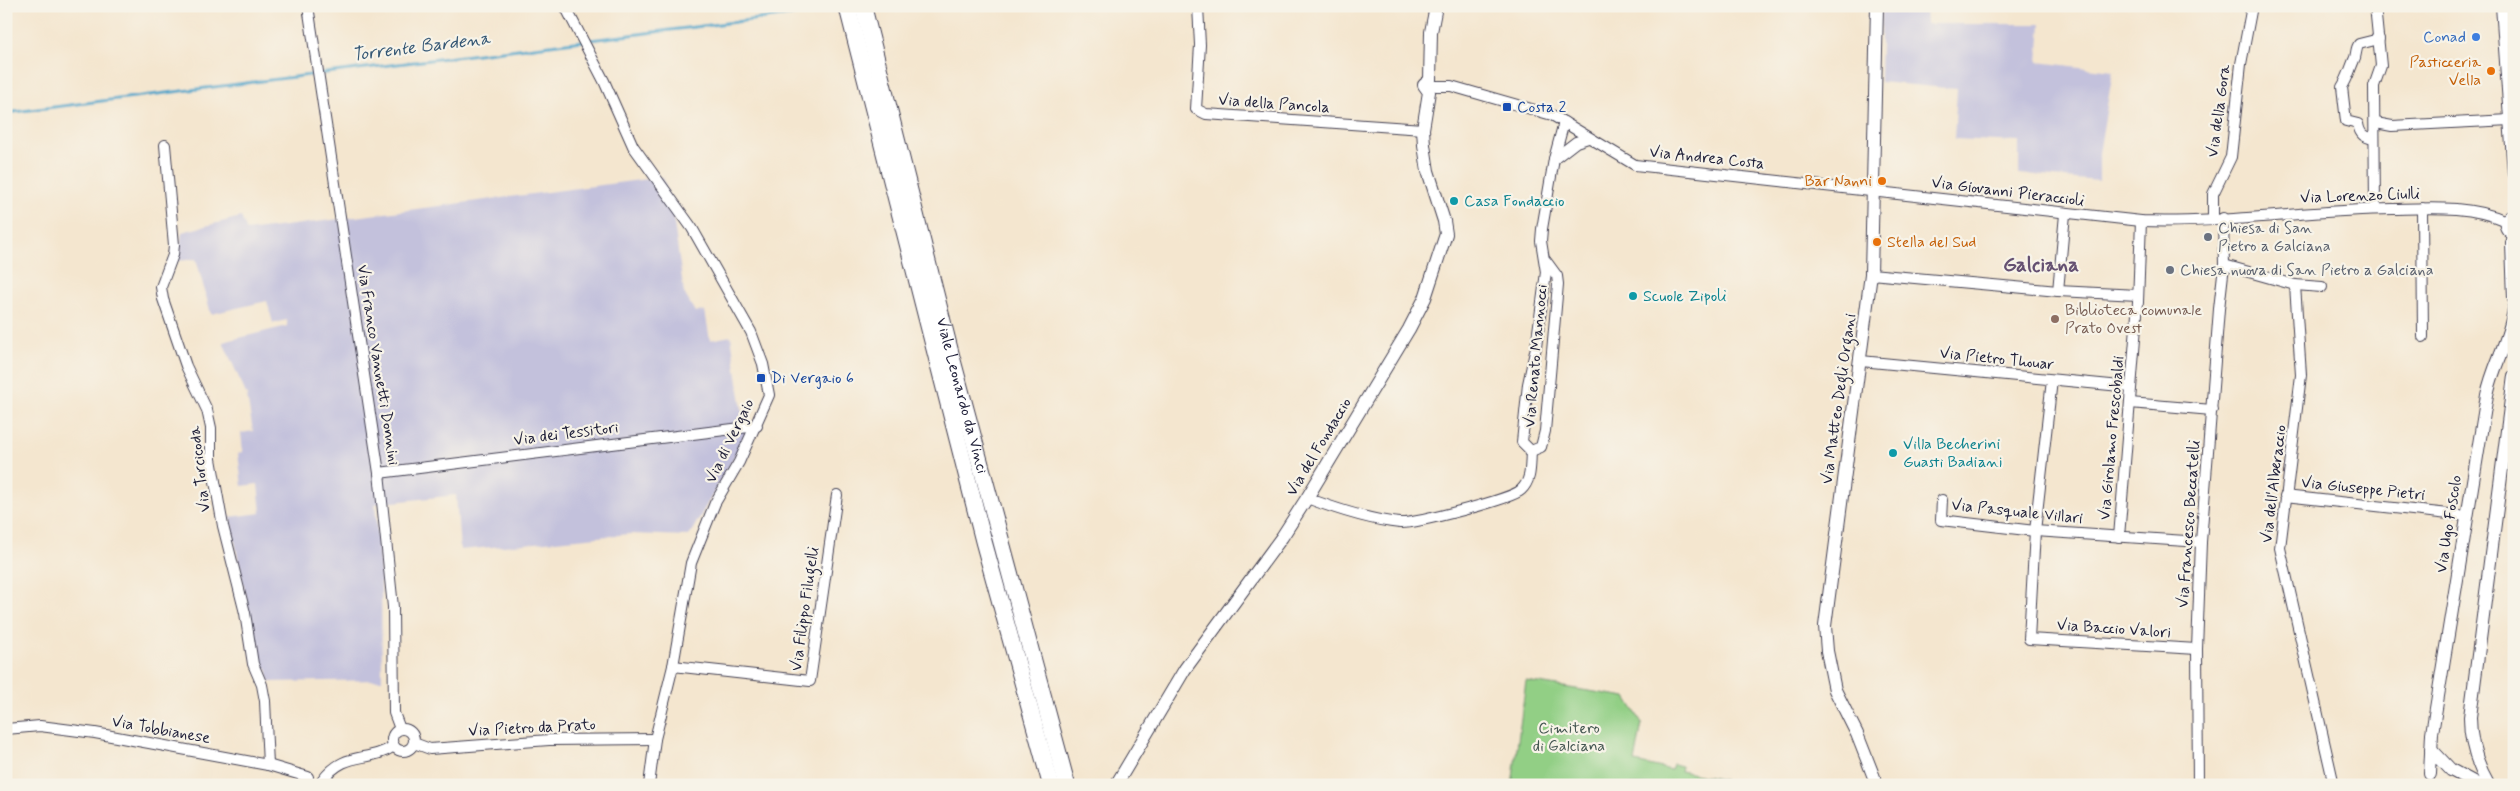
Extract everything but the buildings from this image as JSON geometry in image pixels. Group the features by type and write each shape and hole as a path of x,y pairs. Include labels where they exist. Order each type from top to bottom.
{"highway":[{"name":"Viale Leonardo da Vinci","path":"847,6 984,543 1051,785"},
{"name":"Viale Leonardo da Vinci","path":"863,6 951,355 1067,785"}],"street":[{"name":"Via Franco Vannetti Donnini","path":"308,6 379,473 393,607 394,712 400,729"},
{"name":"Via di Vergaio","path":"565,6 633,146 692,228 751,332 763,364 769,395 740,462 715,503 691,563 673,666 655,739 649,785"},
{"name":"Via della Pancola","path":"1198,6 1200,45 1196,110 1206,114 1423,129"},
{"name":"Via del Fondaccio","path":"1116,785 1185,669 1282,537 1308,498 1410,328 1425,298 1446,234 1444,221 1428,171 1423,129 1432,86 1431,32 1436,6"},
{"name":"Via Matteo Degli Organi","path":"1877,6 1871,274 1825,626 1827,651 1836,690 1857,734 1877,785"},
{"name":"Via della Gora","path":"2224,265 2213,194 2231,157 2241,64 2252,6"},
{"path":"2375,6 2381,66 2374,86 2376,123 2374,139 2375,209"},
{"path":"2502,6 2514,174"},
{"path":"2374,139 2364,137 2359,132 2358,124 2346,121 2342,87 2348,80 2349,68 2354,61 2359,44 2378,39"},
{"name":"Via Andrea Costa","path":"1432,86 1451,86 1552,115 1635,165 1872,192"},
{"path":"2376,123 2392,126 2510,120"},
{"name":"Via Renato Mannocci","path":"1308,498 1381,520 1402,523 1513,496 1522,490 1529,476 1531,451 1522,442 1522,429 1545,282 1542,229 1554,159 1564,122"},
{"path":"1554,159 1576,142 1588,138"},
{"name":"Via Torcicoda","path":"165,146 174,245 173,255 161,288 186,366 209,419 211,459 219,510 245,613 253,664 262,685 265,701 268,765"},
{"name":"Via Giovanni Pieraccioli","path":"1872,192 2141,221"},
{"name":"Via Lorenzo Ciulli","path":"2141,221 2422,208 2448,208 2510,218"},
{"path":"2422,208 2423,337"},
{"path":"2058,291 2065,214"},
{"path":"2510,218 2506,228 2514,234"},
{"name":"Via Girolamo Frescobaldi","path":"2119,537 2138,295 2141,221"},
{"path":"2514,239 2512,244 2514,299"},
{"name":"Via Renato Mannocci","path":"1531,451 1541,447 1545,431 1558,287 1557,276 1545,260"},
{"path":"2224,265 2295,285 2322,287"},
{"name":"Via Francesco Beccatelli","path":"2198,785 2197,649 2200,542 2224,265"},
{"path":"1871,274 2058,291 2138,295"},
{"path":"1545,282 1550,281 1558,287"},
{"name":"Via dell'Alberaccio","path":"2295,285 2301,374 2280,548 2282,564 2334,785"},
{"name":"Via Ugo Foscolo","path":"2427,780 2467,516 2491,376 2510,334 2514,309"},
{"name":"Via Pietro Thouar","path":"1861,361 2131,387"},
{"path":"2488,785 2475,755 2471,739 2470,717 2514,376"},
{"path":"2035,531 2052,380"},
{"path":"2130,403 2212,410"},
{"name":"Via dei Tessitori","path":"379,473 757,426"},
{"name":"Via Filippo Filugelli","path":"673,666 810,681 837,495"},
{"name":"Via Giuseppe Pietri","path":"2285,496 2467,516"},
{"name":"Via Pasquale Villari","path":"1942,500 1941,520 2035,531 2200,542"},
{"name":"Via Baccio Valori","path":"2035,531 2029,638 2197,649"},
{"name":"Via Tobbianese","path":"6,728 40,726 68,730 268,765 306,781 316,776 322,783"},
{"path":"400,729 410,730 414,736 414,743 410,749 403,752 394,746 393,736 400,729"},
{"name":"Via Pietro da Prato","path":"414,743 430,749 549,740 655,739"},
{"path":"322,783 342,762 355,757 383,752 394,746"},
{"path":"2431,749 2451,770 2479,785"},
{"name":"Via Ugo Foscolo","path":"2427,780 2443,769 2451,770"}],"shaded area":[{"path":"1882,6 1925,6 1926,24 2041,24 2038,62 2113,71 2099,153 2099,181 2019,174 2019,142 1954,139 1957,89 1880,82"},
{"path":"663,177 672,209 684,293 695,312 705,311 710,340 731,336 746,436 689,536 630,534 460,550 456,495 375,504 381,579 382,680 269,682 267,668 260,669 230,517 261,513 258,484 242,486 238,453 243,452 241,433 253,431 247,396 223,342 287,326 287,320 273,323 267,301 211,314 196,259 178,261 182,232 241,217 247,231"}],"green space":[{"name":"Cimitero di Galciana","path":"1526,681 1626,697 1642,723 1635,762 1671,770 1673,764 1682,766 1681,771 1724,780 1723,785 1512,785"}],"waterway":[{"name":"Torrente Bardena","path":"6,113 839,9"}],"place":[{"name":"Conad","path":"2476,37"},
{"name":"Pasticceria Vella","path":"2491,71"},
{"name":"Costa 2","path":"1507,107"},
{"name":"Bar Nanni","path":"1882,181"},
{"name":"Casa Fondaccio","path":"1454,201"},
{"name":"Chiesa di San Pietro a Galciana","path":"2208,237"},
{"name":"Stella del Sud","path":"1877,242"},
{"name":"Chiesa nuova di San Pietro a Galciana","path":"2170,270"},
{"name":"Scuole Zipoli","path":"1633,296"},
{"name":"Biblioteca comunale Prato Ovest","path":"2055,319"},
{"name":"Di Vergaio 6","path":"761,378"},
{"name":"Villa Becherini Guasti Badiani","path":"1893,453"}],"district":[{"name":"Galciana","path":"2041,265"}]}
